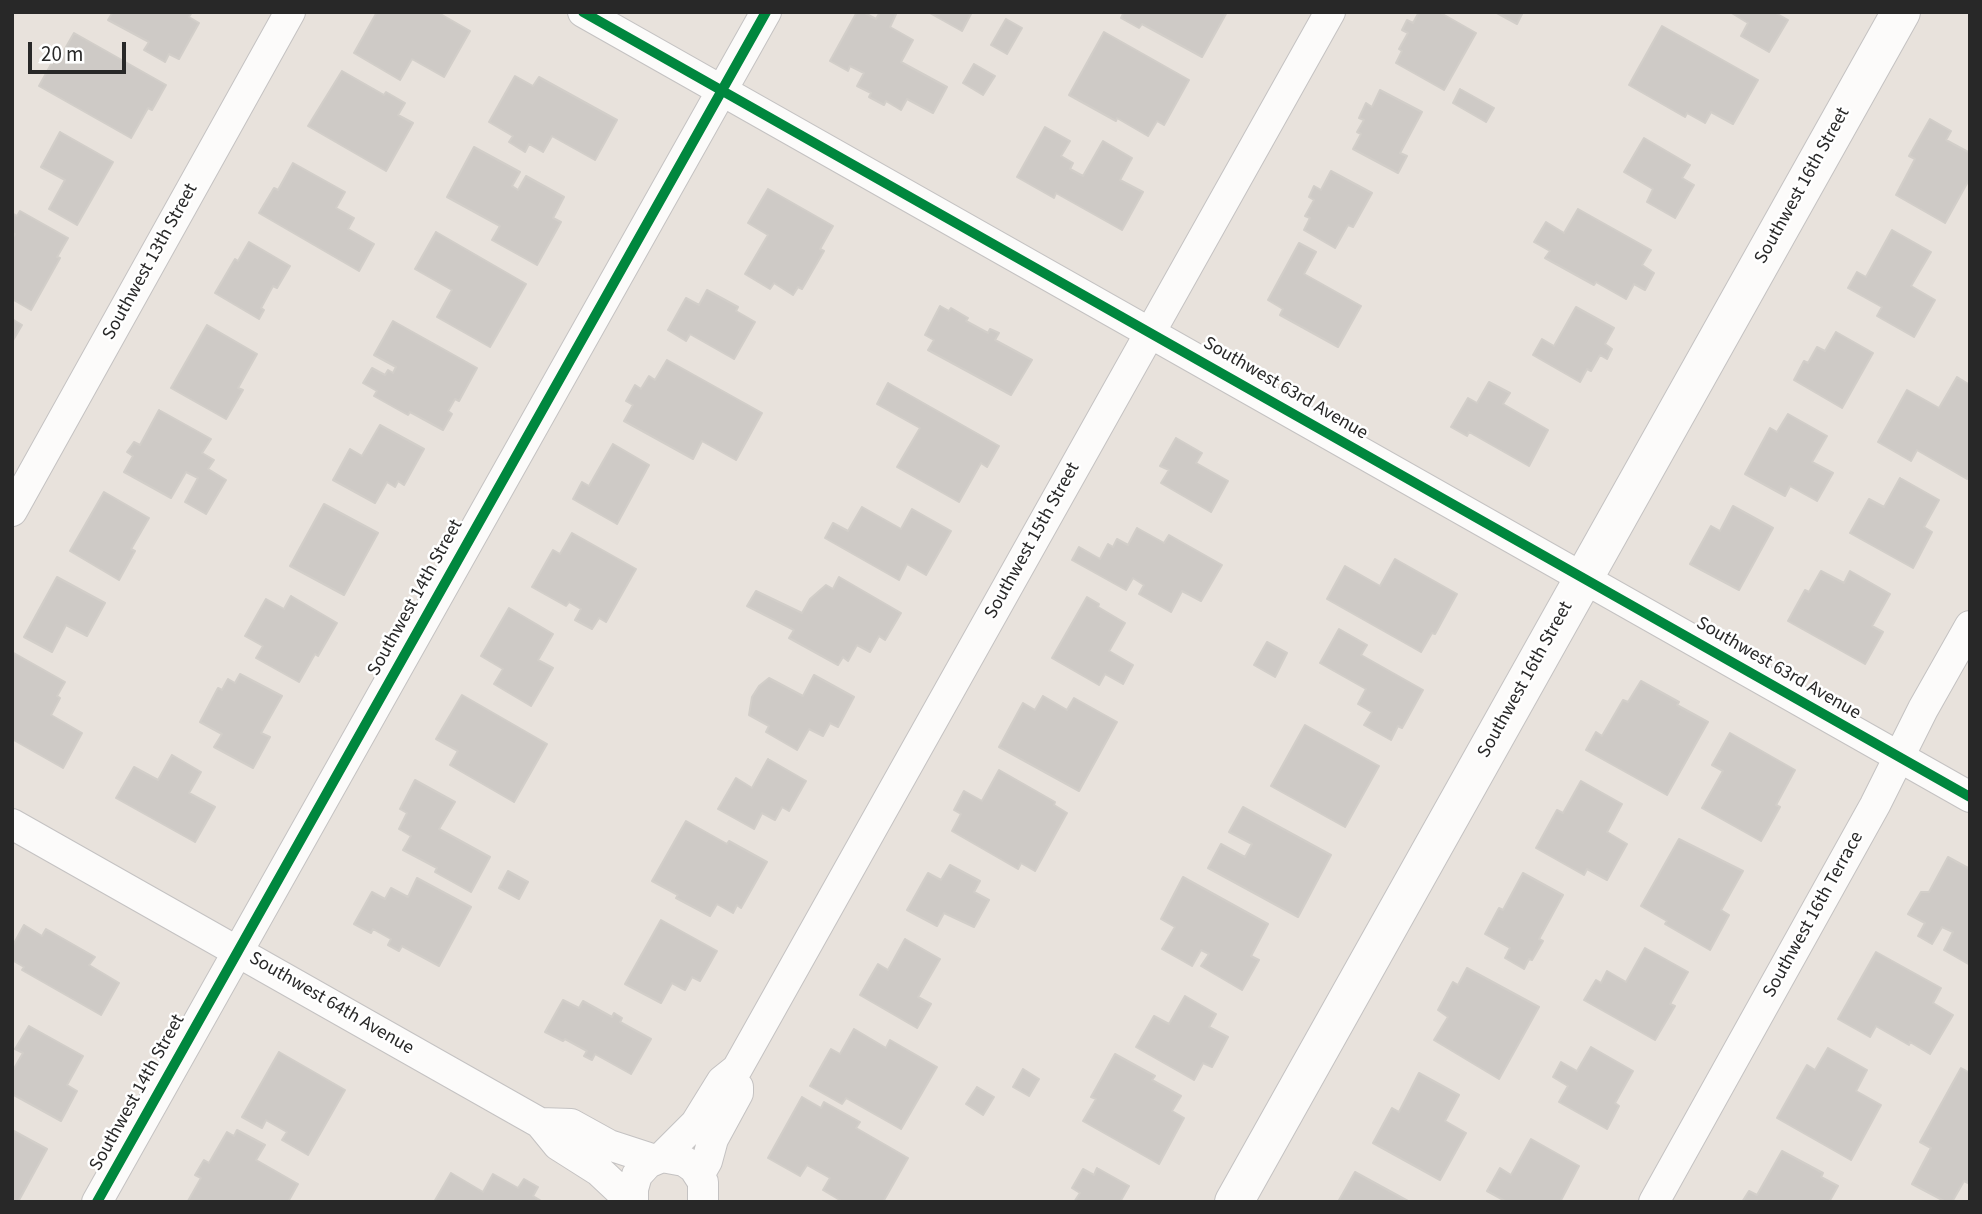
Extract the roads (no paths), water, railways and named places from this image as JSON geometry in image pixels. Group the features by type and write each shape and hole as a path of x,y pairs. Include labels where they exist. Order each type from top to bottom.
{"street":[{"name":"Southwest 13th Street","path":"12,511 290,12"},
{"name":"Southwest 63rd Avenue","path":"583,12 1970,797"},
{"name":"Southwest 14th Street","path":"97,1202 766,12"},
{"name":"Southwest 15th Street","path":"633,1202 632,1189 637,1175 648,1163 659,1159 696,1123 722,1082 737,1069 1330,12"},
{"name":"Southwest 16th Street","path":"1234,1202 1901,12"},
{"name":"Southwest 16th Terrace","path":"1654,1202 1875,805 1923,709 1970,626"},
{"name":"Southwest 64th Avenue","path":"12,824 540,1123 558,1145 599,1171 633,1202"},
{"name":"Southwest 15th Street","path":"706,1191 707,1161 713,1139 738,1093 737,1069"},
{"name":"Southwest 64th Avenue","path":"540,1123 571,1124 609,1145 659,1159 684,1161 706,1191"}]}
